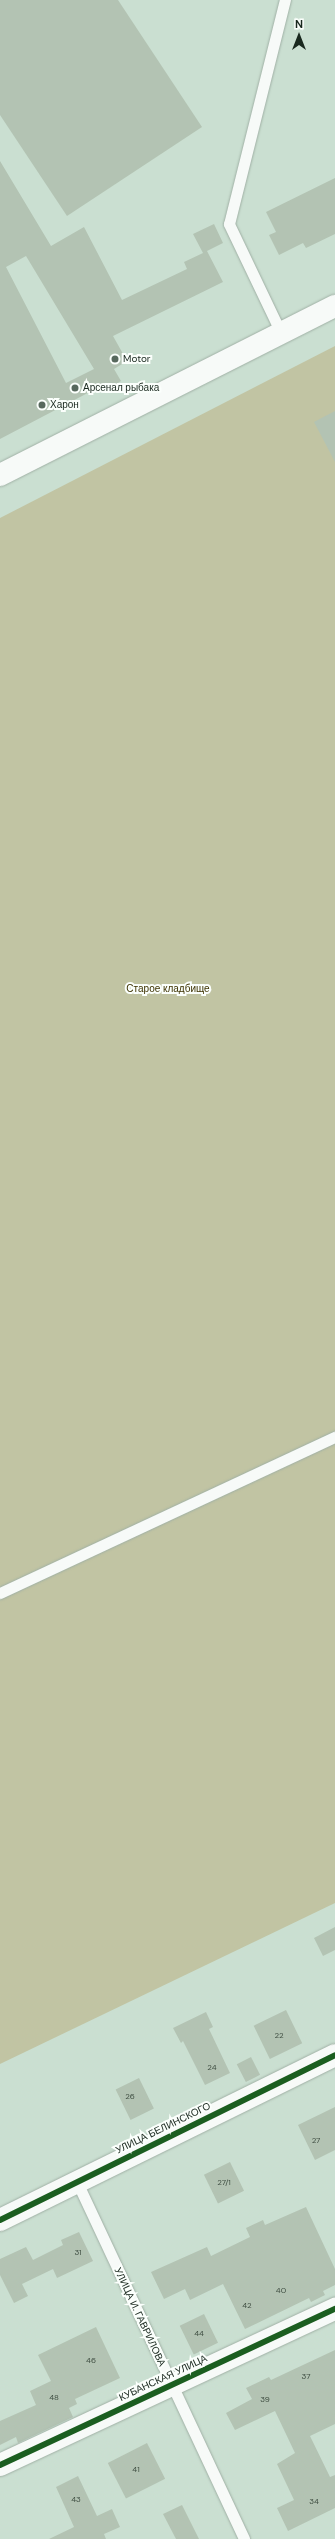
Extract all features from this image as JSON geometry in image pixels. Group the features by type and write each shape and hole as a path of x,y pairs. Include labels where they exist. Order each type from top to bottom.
{"street":[{"path":"0,475 335,306"},
{"name":"УЛИЦА БЕЛИНСКОГО","path":"0,2220 335,2055"},
{"name":"КУБАНСКАЯ УЛИЦА","path":"0,2465 335,2309"}],"lane":[{"path":"281,333 229,224 285,0"},
{"path":"0,1592 335,1437"},
{"name":"УЛИЦА И. ГАВРИЛОВА","path":"77,2182 244,2539"}],"green space":[{"name":"Старое кладбище","path":"335,346 335,1903 0,2064 0,518"}],"building":[{"path":"0,0 118,0 202,127 67,216 0,115"},
{"path":"0,161 51,246 84,227 122,300 187,269 184,262 203,253 193,234 214,224 223,243 207,251 223,282 113,336 127,361 114,369 121,381 107,390 103,385 0,439","holes":["26,256 94,369 66,383 6,267"]},
{"path":"335,178 335,234 306,248 303,243 279,255 269,235 276,232 266,212"},
{"path":"335,411 335,462 314,422"},
{"path":"335,1927 335,1950 323,1956 314,1938"},
{"path":"286,2010 302,2043 270,2059 254,2026"},
{"path":"206,2012 213,2027 209,2029 230,2073 205,2085 183,2041 181,2043 173,2028"},
{"path":"251,2057 260,2075 246,2082 237,2064"},
{"path":"139,2078 154,2109 131,2120 116,2089"},
{"path":"335,2107 335,2150 315,2160 298,2125"},
{"path":"230,2162 244,2191 218,2203 204,2175"},
{"path":"306,2207 335,2269 335,2285 323,2291 325,2295 311,2302 309,2298 245,2329 223,2284 190,2300 185,2289 164,2299 151,2272 207,2247 211,2256 250,2237 246,2228 263,2220 265,2225"},
{"path":"79,2232 93,2261 57,2278 53,2269 22,2284 28,2296 14,2303 0,2275 0,2259 26,2247 33,2260 63,2245 61,2240"},
{"path":"204,2314 218,2343 194,2355 180,2326"},
{"path":"96,2327 120,2378 75,2399 77,2404 69,2408 73,2417 18,2443 16,2437 0,2445 0,2421 36,2405 30,2391 51,2381 38,2355"},
{"path":"335,2350 335,2424 310,2436 330,2477 335,2475 335,2508 288,2531 277,2508 294,2500 277,2464 295,2453 275,2411 235,2430 226,2413 252,2399 246,2388 269,2377 271,2380"},
{"path":"147,2443 165,2479 126,2499 108,2463"},
{"path":"78,2476 97,2516 112,2509 120,2527 104,2534 106,2539 49,2539 74,2527 56,2487"},
{"path":"182,2505 199,2539 176,2539 163,2514"}],"cycle path":[{"path":"0,2220 335,2055"},
{"path":"0,2465 335,2309"}],"place":[{"name":"Motor","path":"115,359"},
{"name":"Арсенал рыбака","path":"75,388"},
{"name":"Харон","path":"42,405"}]}
